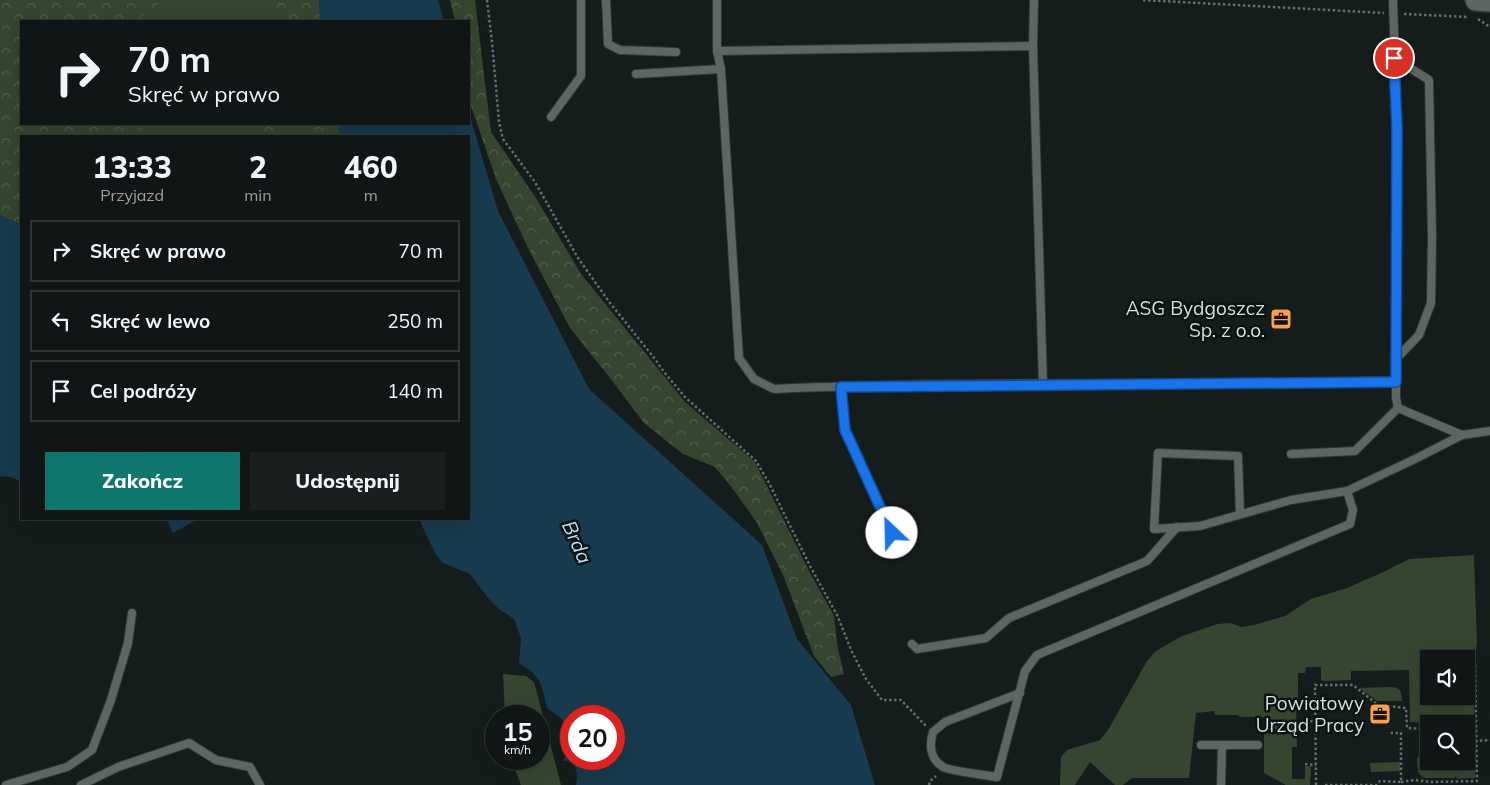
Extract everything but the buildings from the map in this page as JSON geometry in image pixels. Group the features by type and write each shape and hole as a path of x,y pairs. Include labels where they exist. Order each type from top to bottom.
{"street":[{"path":"1477,10 1490,1"}],"lane":[{"path":"551,117 581,76 581,0"},
{"path":"606,0 608,44 620,50 676,52"},
{"path":"717,0 717,51 721,69 739,358 754,379 774,389 1043,384 1396,382"},
{"path":"1034,0 1033,46 1043,384"},
{"path":"1393,0 1397,130 1396,398 1398,408"},
{"path":"717,51 1033,46"},
{"path":"1394,58 1429,80 1432,236 1431,303 1419,335 1396,359"},
{"path":"636,74 721,69"},
{"path":"841,387 845,430 892,533"},
{"path":"1398,408 1462,435"},
{"path":"1291,454 1355,451 1398,408"},
{"path":"1240,514 1238,456 1158,452 1154,529 1200,526 1291,500 1346,491 1462,435 1490,431"},
{"path":"1020,693 945,722 933,732 930,749 935,759 944,768 997,777 1020,693 1025,671 1037,654 1350,524 1353,510 1346,491"},
{"path":"912,644 917,649 986,638 1008,618 1147,561 1177,527"},
{"path":"6,785 67,767 92,750 111,700 128,643 132,614"},
{"path":"81,785 118,767 189,743 216,760 250,767 260,785"},
{"path":"1201,745 1258,745"},
{"path":"1222,745 1222,785"}],"path":[{"path":"487,0 503,139 535,182 578,258 618,315 685,397 756,461 837,615 852,652 866,679 882,700 901,700 933,732"},
{"path":"1143,0 1471,17 1477,10"},
{"path":"1325,785 1377,784 1380,781 1401,782 1415,780 1431,782 1477,781 1475,661"},
{"path":"1316,785 1315,685 1353,685 1378,705 1406,708 1407,728"},
{"path":"1310,721 1316,722"},
{"path":"1390,733 1401,733 1407,728 1420,729"},
{"path":"1401,733 1401,782"},
{"path":"1476,741 1490,740"},
{"path":"1305,764 1316,765"}],"green space":[{"path":"0,0 319,0 320,20 20,20 20,125 337,125 340,135 20,135 20,224 0,215"},
{"path":"0,0 162,0 137,20 20,20 20,125 138,125 147,135 20,135 20,224 0,215"},
{"path":"272,0 319,0 320,20 277,20"},
{"path":"450,0 475,0 491,132 536,198 581,274 685,402 755,462 809,571 834,616 838,649 844,674 831,677 814,656 783,575 757,523 736,493 715,467 683,454 644,423 570,328 528,248 496,179 470,103 470,20 455,20"},
{"path":"266,125 284,125 287,135 262,135"},
{"path":"314,125 337,125 340,135 318,135"},
{"path":"1474,555 1476,649 1420,650 1420,705 1474,705 1474,715 1420,715 1420,722 1410,722 1409,670 1351,671 1351,680 1323,681 1321,679 1321,667 1306,667 1305,673 1298,673 1298,703 1296,703 1297,747 1292,747 1292,779 1305,779 1305,766 1311,766 1310,785 1286,785 1264,773 1264,717 1215,715 1214,711 1196,713 1189,778 1132,778 1123,785 1115,785 1090,762 1075,785 1060,785 1061,757 1067,750 1100,740 1108,730 1147,661 1156,651 1180,637 1217,624 1231,623 1241,627 1285,616 1311,599 1347,588 1409,559"},
{"path":"503,674 526,676 534,682 540,705 504,705"},
{"path":"1387,687 1399,690 1402,701 1377,701 1359,688"},
{"path":"550,743 561,785 521,785 515,770 550,770"},
{"path":"1417,757 1420,757 1420,770 1475,770 1475,778 1457,779 1456,776 1454,778 1424,778 1418,772"},
{"path":"1400,762 1400,771 1371,772 1370,763"}],"water":[{"path":"319,0 438,0 444,20 320,20"},
{"name":"Brda","path":"470,116 498,211 589,389 762,545 797,639 851,705 875,785 576,785 575,770 625,770 625,705 560,705 560,717 550,710 550,705 546,705 539,681 532,672 519,663 521,638 514,619 499,609 489,599 470,574 443,563 435,553 419,520 470,520 470,135 340,135 337,125 470,125"},
{"path":"0,215 20,224 20,482 11,477 0,477"},
{"path":"165,520 196,520 173,533 168,522"}],"place":[{"name":"ASG Bydgoszcz Sp. z o.o.","path":"1281,319"},
{"name":"Powiatowy Urząd Pracy","path":"1380,714"}],"route":[{"path":"892,533 845,430 841,387 1396,382 1397,130 1394,58"}]}
